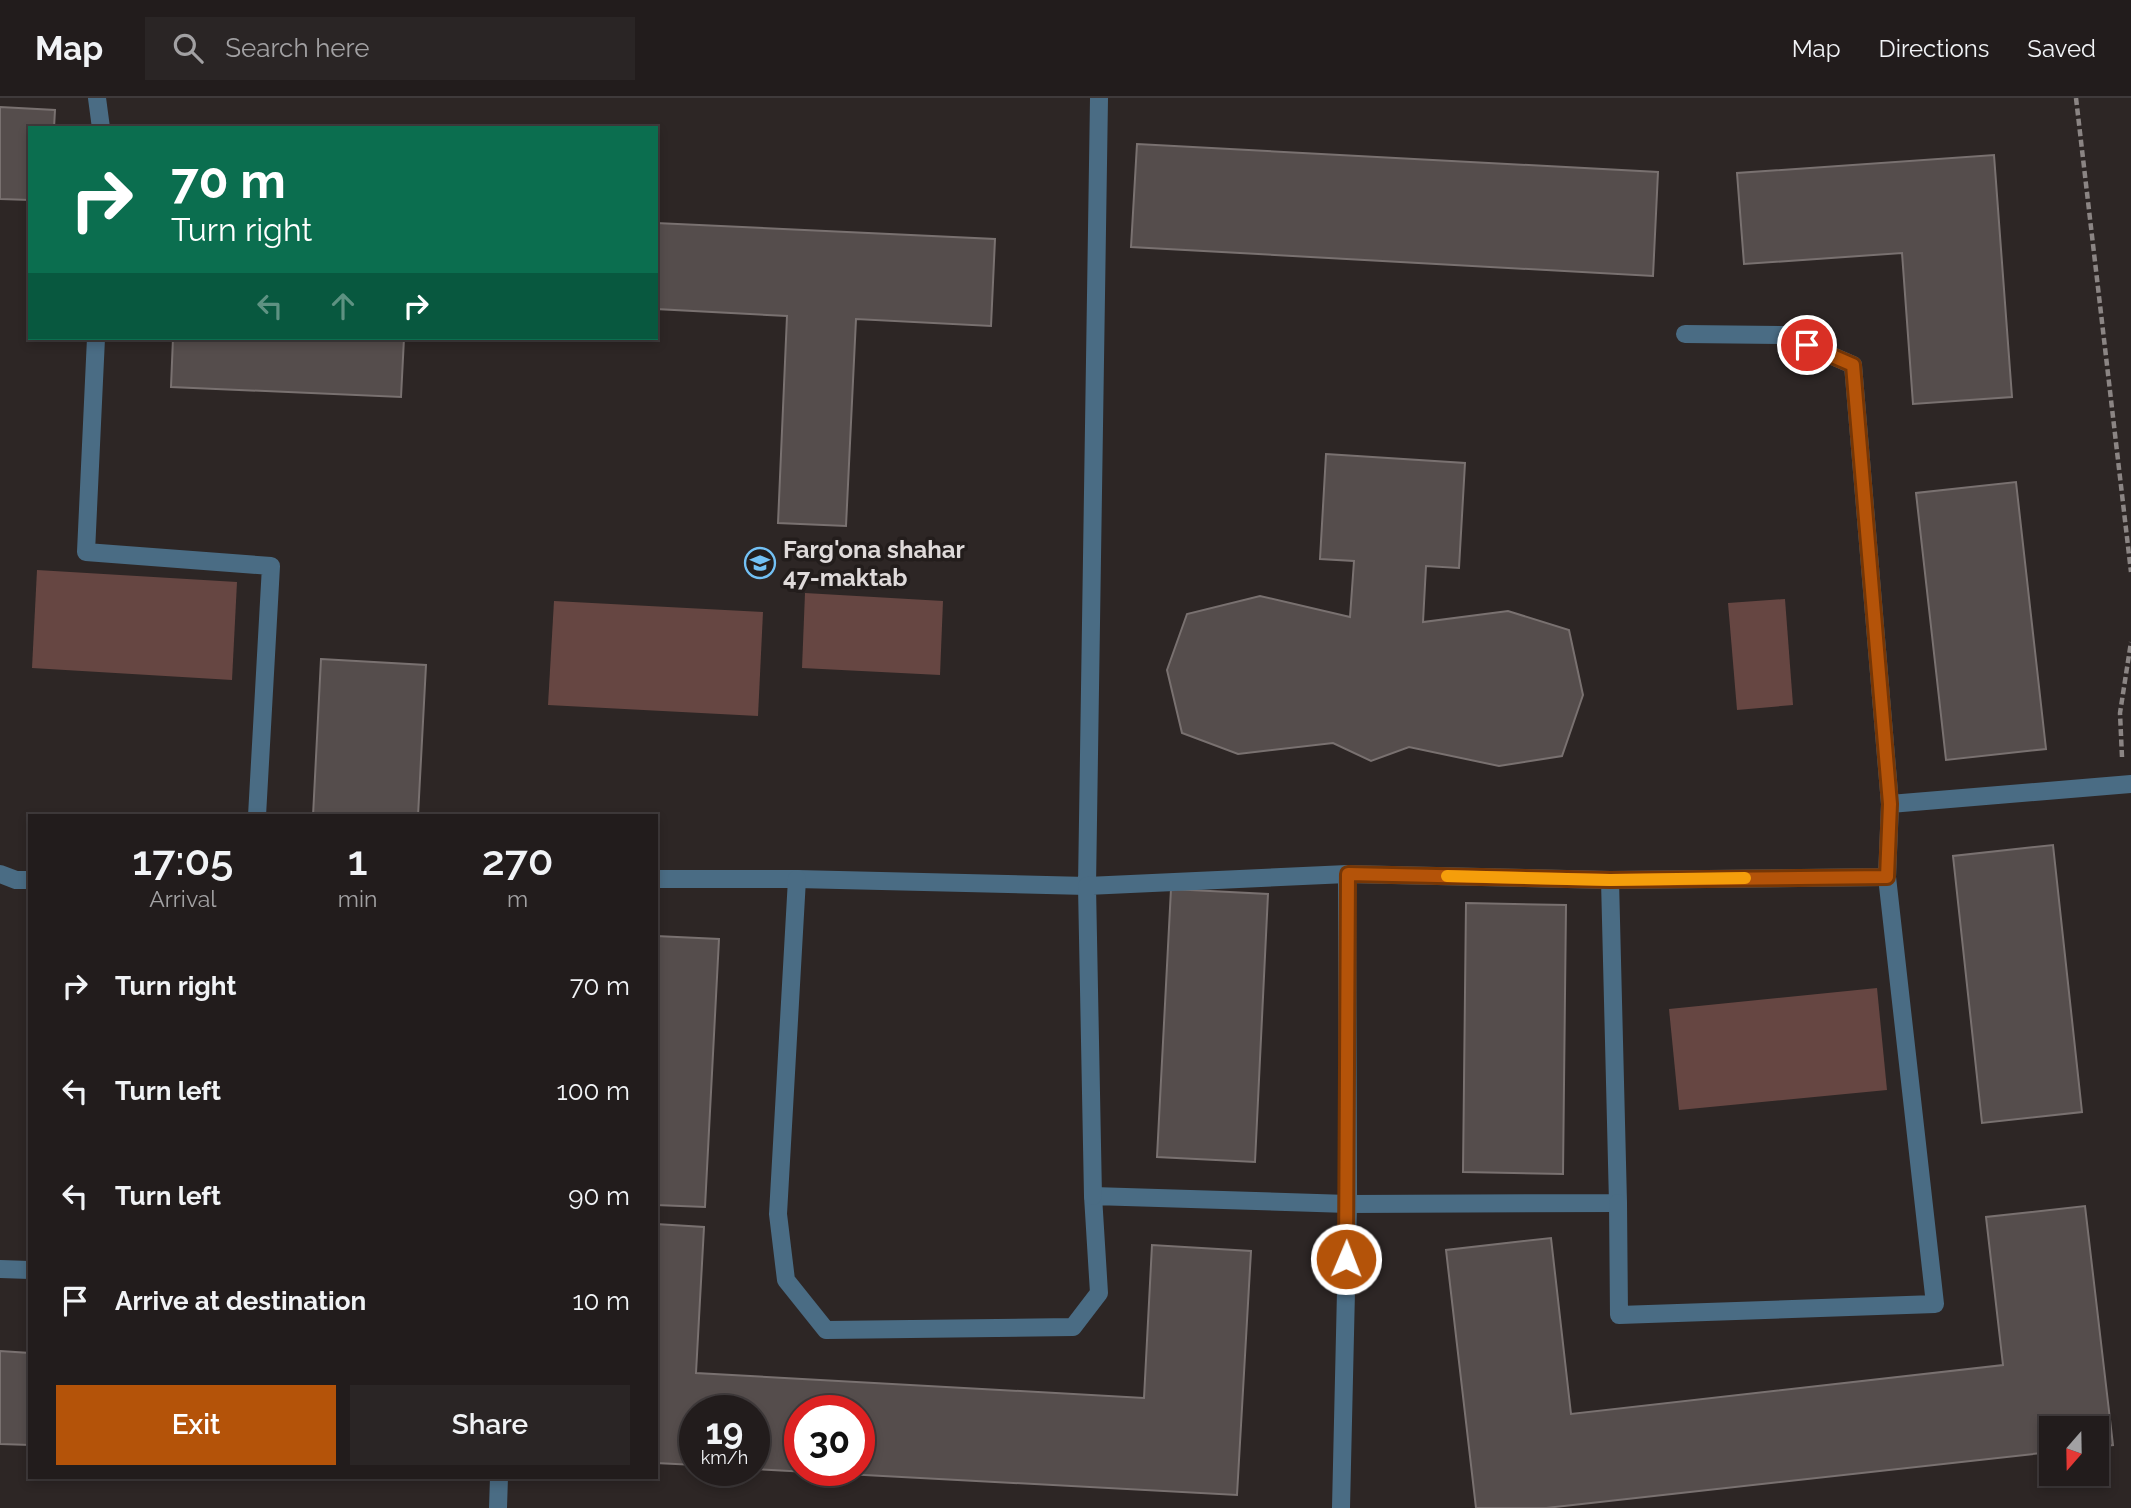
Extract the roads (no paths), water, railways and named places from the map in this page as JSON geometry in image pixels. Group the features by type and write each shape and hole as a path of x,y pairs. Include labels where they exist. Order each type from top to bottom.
{"street":[{"path":"97,98 101,126"},
{"path":"797,879 778,1214 786,1280 826,1330 1073,1327 1099,1293 1093,1196 1087,886 1099,98"},
{"path":"1610,880 1619,1315 1935,1304 1887,877 1890,804 1853,365 1784,335 1685,334"},
{"path":"96,340 86,552 271,566 257,814"},
{"path":"1890,804 2127,785"},
{"path":"0,874 16,880 28,880"},
{"path":"1341,1508 1348,1204 1348,874"},
{"path":"658,879 797,879 1087,886 1348,874 1610,880 1887,877"},
{"path":"1093,1196 1348,1204 1618,1203"},
{"path":"0,1269 28,1270"},
{"path":"498,1508 499,1479"}],"place":[{"name":"Farg'ona shahar 47-maktab","path":"760,563"}]}
